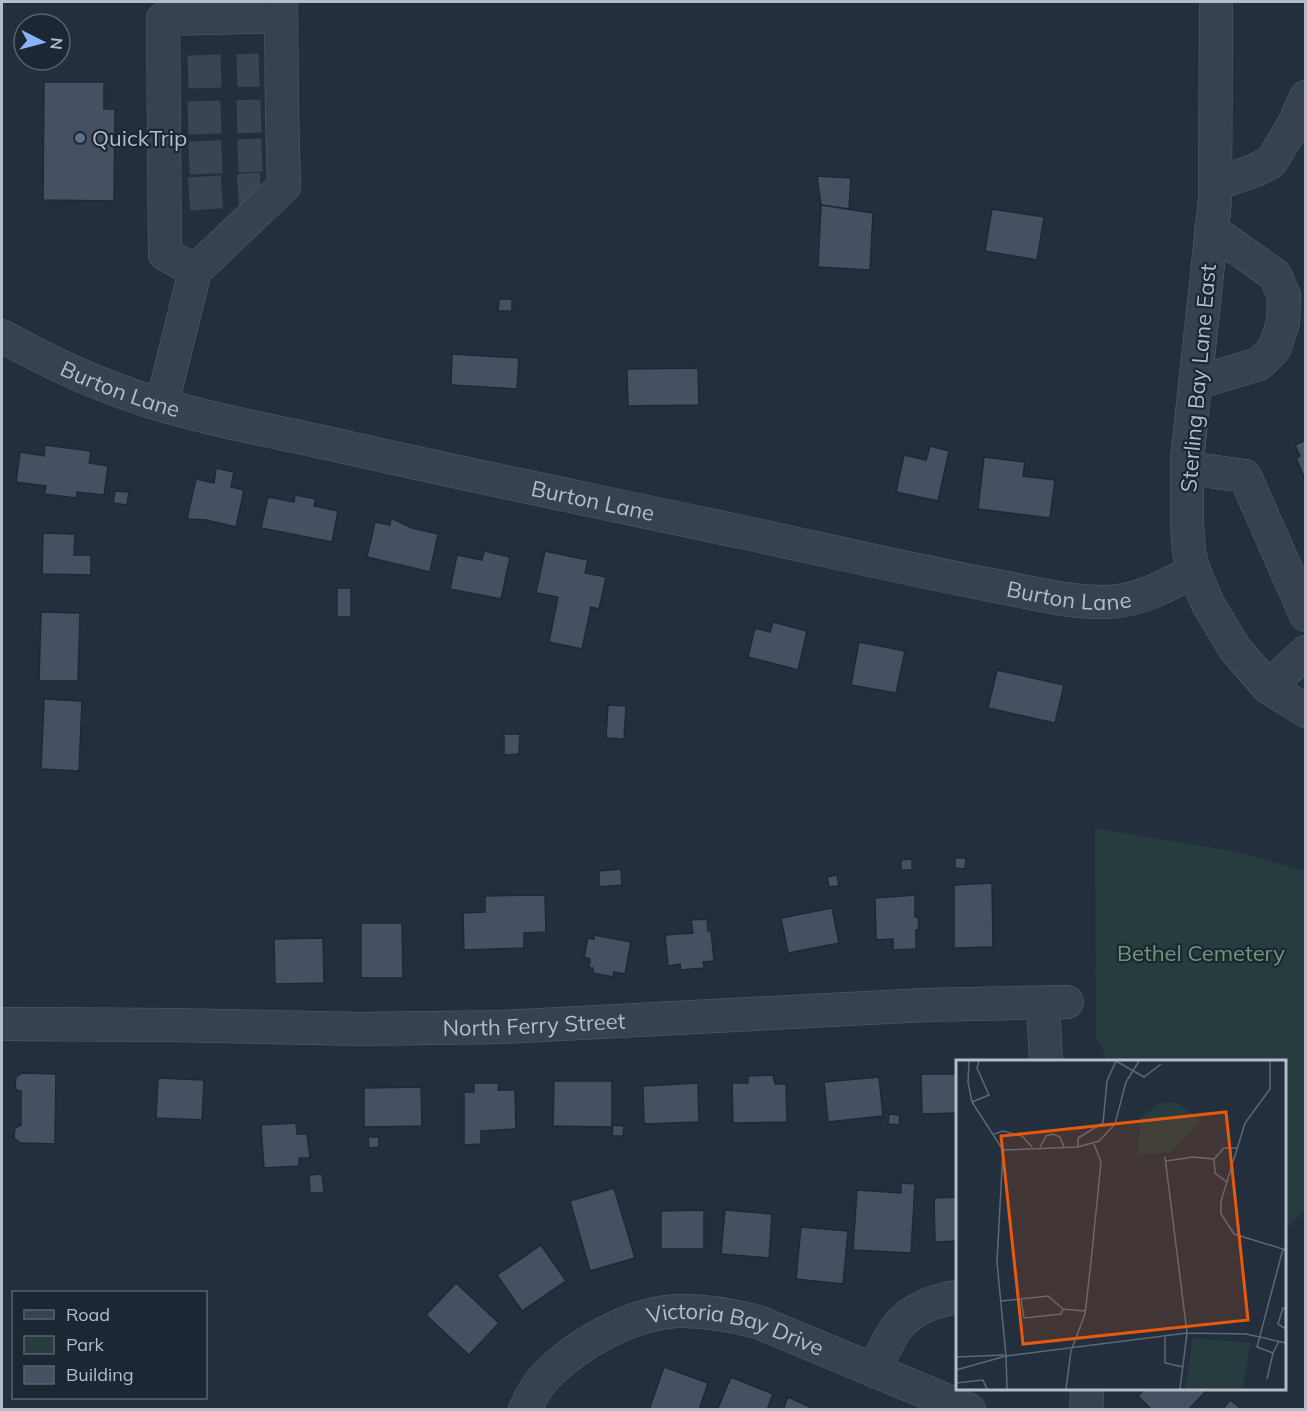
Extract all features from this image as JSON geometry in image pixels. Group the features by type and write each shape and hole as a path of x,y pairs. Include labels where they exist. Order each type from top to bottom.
{"street":[{"name":"Sterling Bay Lane East","path":"1216,2 1215,184 1187,468 1189,552 1194,571 1208,604 1235,649 1268,687 1305,711"},
{"path":"162,404 195,271 273,187 270,70 281,9 163,19 176,72 177,195 165,254 195,271"},
{"path":"1215,184 1256,170 1270,162 1293,126 1305,97"},
{"path":"1196,383 1259,364 1274,349 1283,323 1284,296 1275,275 1212,230"},
{"name":"Burton Lane","path":"2,336 39,356 96,381 162,404 463,474 650,512 926,573 1080,601 1110,602 1152,593 1194,571"},
{"path":"1187,468 1245,476 1305,615"},
{"path":"1268,687 1305,652"},
{"name":"North Ferry Street","path":"2,1024 362,1029 490,1027 925,1005 1055,1002 1046,1060"},
{"path":"875,1371 899,1324 916,1311 934,1302 956,1297"},
{"name":"Victoria Bay Drive","path":"525,1410 528,1401 546,1375 593,1339 618,1326 647,1316 675,1311 738,1316 758,1322 969,1410"},
{"path":"1086,1390 1086,1410"}],"green space":[{"name":"Bethel Cemetery","path":"1095,828 1237,852 1305,871 1305,1210 1286,1229 1286,1060 1108,1060 1096,1037"}],"building":[{"path":"44,82 104,82 104,109 115,109 114,201 43,200"},
{"path":"817,176 851,178 849,209 821,205"},
{"path":"821,205 873,213 870,270 818,267"},
{"path":"992,209 1044,217 1037,260 985,251"},
{"path":"499,299 512,299 512,311 498,311"},
{"path":"452,354 519,358 517,389 451,385"},
{"path":"698,368 699,405 628,406 627,369"},
{"path":"1306,440 1306,477 1304,477 1296,458 1300,456 1295,445"},
{"path":"45,445 91,451 89,463 108,466 104,495 77,492 76,498 44,494 46,486 16,482 20,452 44,456"},
{"path":"930,446 949,451 938,501 896,492 904,455 926,460"},
{"path":"984,457 1025,462 1023,476 1055,480 1050,518 978,509"},
{"path":"216,468 234,472 231,487 244,490 236,527 206,520 187,519 196,479 214,483"},
{"path":"115,491 129,492 127,505 113,503"},
{"path":"295,495 316,499 314,506 338,511 332,542 261,528 268,497 294,502"},
{"path":"391,518 412,528 438,534 430,572 367,557 375,522 390,525"},
{"path":"43,533 75,534 74,555 91,555 91,575 42,574"},
{"path":"484,551 510,557 501,599 450,589 457,555 482,560"},
{"path":"545,551 588,560 585,573 606,577 599,609 591,607 582,649 549,642 558,597 536,593"},
{"path":"337,588 351,588 351,617 337,617"},
{"path":"41,612 80,613 78,681 39,681"},
{"path":"773,622 807,631 798,670 748,657 755,628 770,632"},
{"path":"859,642 905,651 896,693 851,685"},
{"path":"997,670 1064,685 1055,723 988,708"},
{"path":"44,699 82,701 79,771 41,769"},
{"path":"608,705 626,706 624,739 606,738"},
{"path":"504,734 520,734 519,754 504,755"},
{"path":"955,858 966,858 965,869 955,868"},
{"path":"912,859 912,870 901,870 901,860"},
{"path":"621,869 622,885 599,887 599,871"},
{"path":"837,875 839,886 829,887 827,877"},
{"path":"992,883 993,947 954,948 954,885"},
{"path":"545,895 546,932 524,933 524,948 464,950 463,913 485,912 485,896"},
{"path":"915,895 915,917 918,917 919,930 916,930 916,949 893,950 893,939 876,940 875,898"},
{"path":"832,908 839,943 788,953 781,918"},
{"path":"707,919 708,931 711,931 714,961 703,962 704,968 681,970 680,964 668,966 665,935 693,933 691,920"},
{"path":"361,923 402,923 403,978 361,978"},
{"path":"594,935 631,942 625,974 614,972 613,977 593,973 593,968 589,968 590,959 584,957 588,938 594,939"},
{"path":"323,938 324,983 275,984 274,939"},
{"path":"22,1073 56,1074 55,1144 20,1143 14,1138 15,1128 21,1125 21,1091 15,1088 16,1077"},
{"path":"921,1074 956,1074 956,1113 922,1114"},
{"path":"773,1075 775,1084 786,1084 787,1122 733,1123 732,1083 748,1083 748,1076"},
{"path":"879,1077 883,1116 828,1122 824,1082"},
{"path":"158,1078 204,1080 202,1120 156,1118"},
{"path":"554,1081 612,1081 612,1127 553,1126"},
{"path":"474,1083 499,1083 498,1090 515,1090 516,1129 481,1131 481,1144 464,1145 464,1092 474,1092"},
{"path":"698,1083 699,1122 644,1124 643,1086"},
{"path":"421,1087 422,1126 364,1127 364,1088"},
{"path":"889,1114 900,1115 899,1125 888,1124"},
{"path":"296,1123 297,1134 307,1134 310,1158 299,1158 299,1166 264,1168 261,1125"},
{"path":"613,1125 624,1126 623,1136 612,1136"},
{"path":"368,1137 379,1137 379,1147 369,1148"},
{"path":"322,1174 324,1193 310,1193 309,1175"},
{"path":"901,1183 915,1184 911,1253 853,1250 857,1190 901,1193"},
{"path":"614,1188 635,1258 590,1271 570,1201"},
{"path":"956,1197 956,1241 935,1242 934,1198"},
{"path":"704,1210 704,1249 661,1249 661,1211"},
{"path":"725,1210 772,1214 769,1258 721,1254"},
{"path":"801,1227 848,1231 843,1284 796,1279"},
{"path":"541,1245 566,1281 522,1311 497,1275"},
{"path":"456,1283 499,1323 469,1355 426,1315"},
{"path":"664,1367 708,1383 699,1410 649,1410"},
{"path":"731,1377 773,1394 767,1410 717,1410"},
{"path":"1143,1390 1207,1390 1188,1410 1152,1410 1138,1396"},
{"path":"788,1397 810,1407 810,1410 783,1410"},
{"path":"1230,1400 1243,1410 1222,1410"}],"tunnel":[{"path":"188,72 259,70"},
{"path":"188,118 261,116"},
{"path":"189,158 262,155"},
{"path":"189,194 261,189"}],"place":[{"name":"QuickTrip","path":"80,138"}]}
